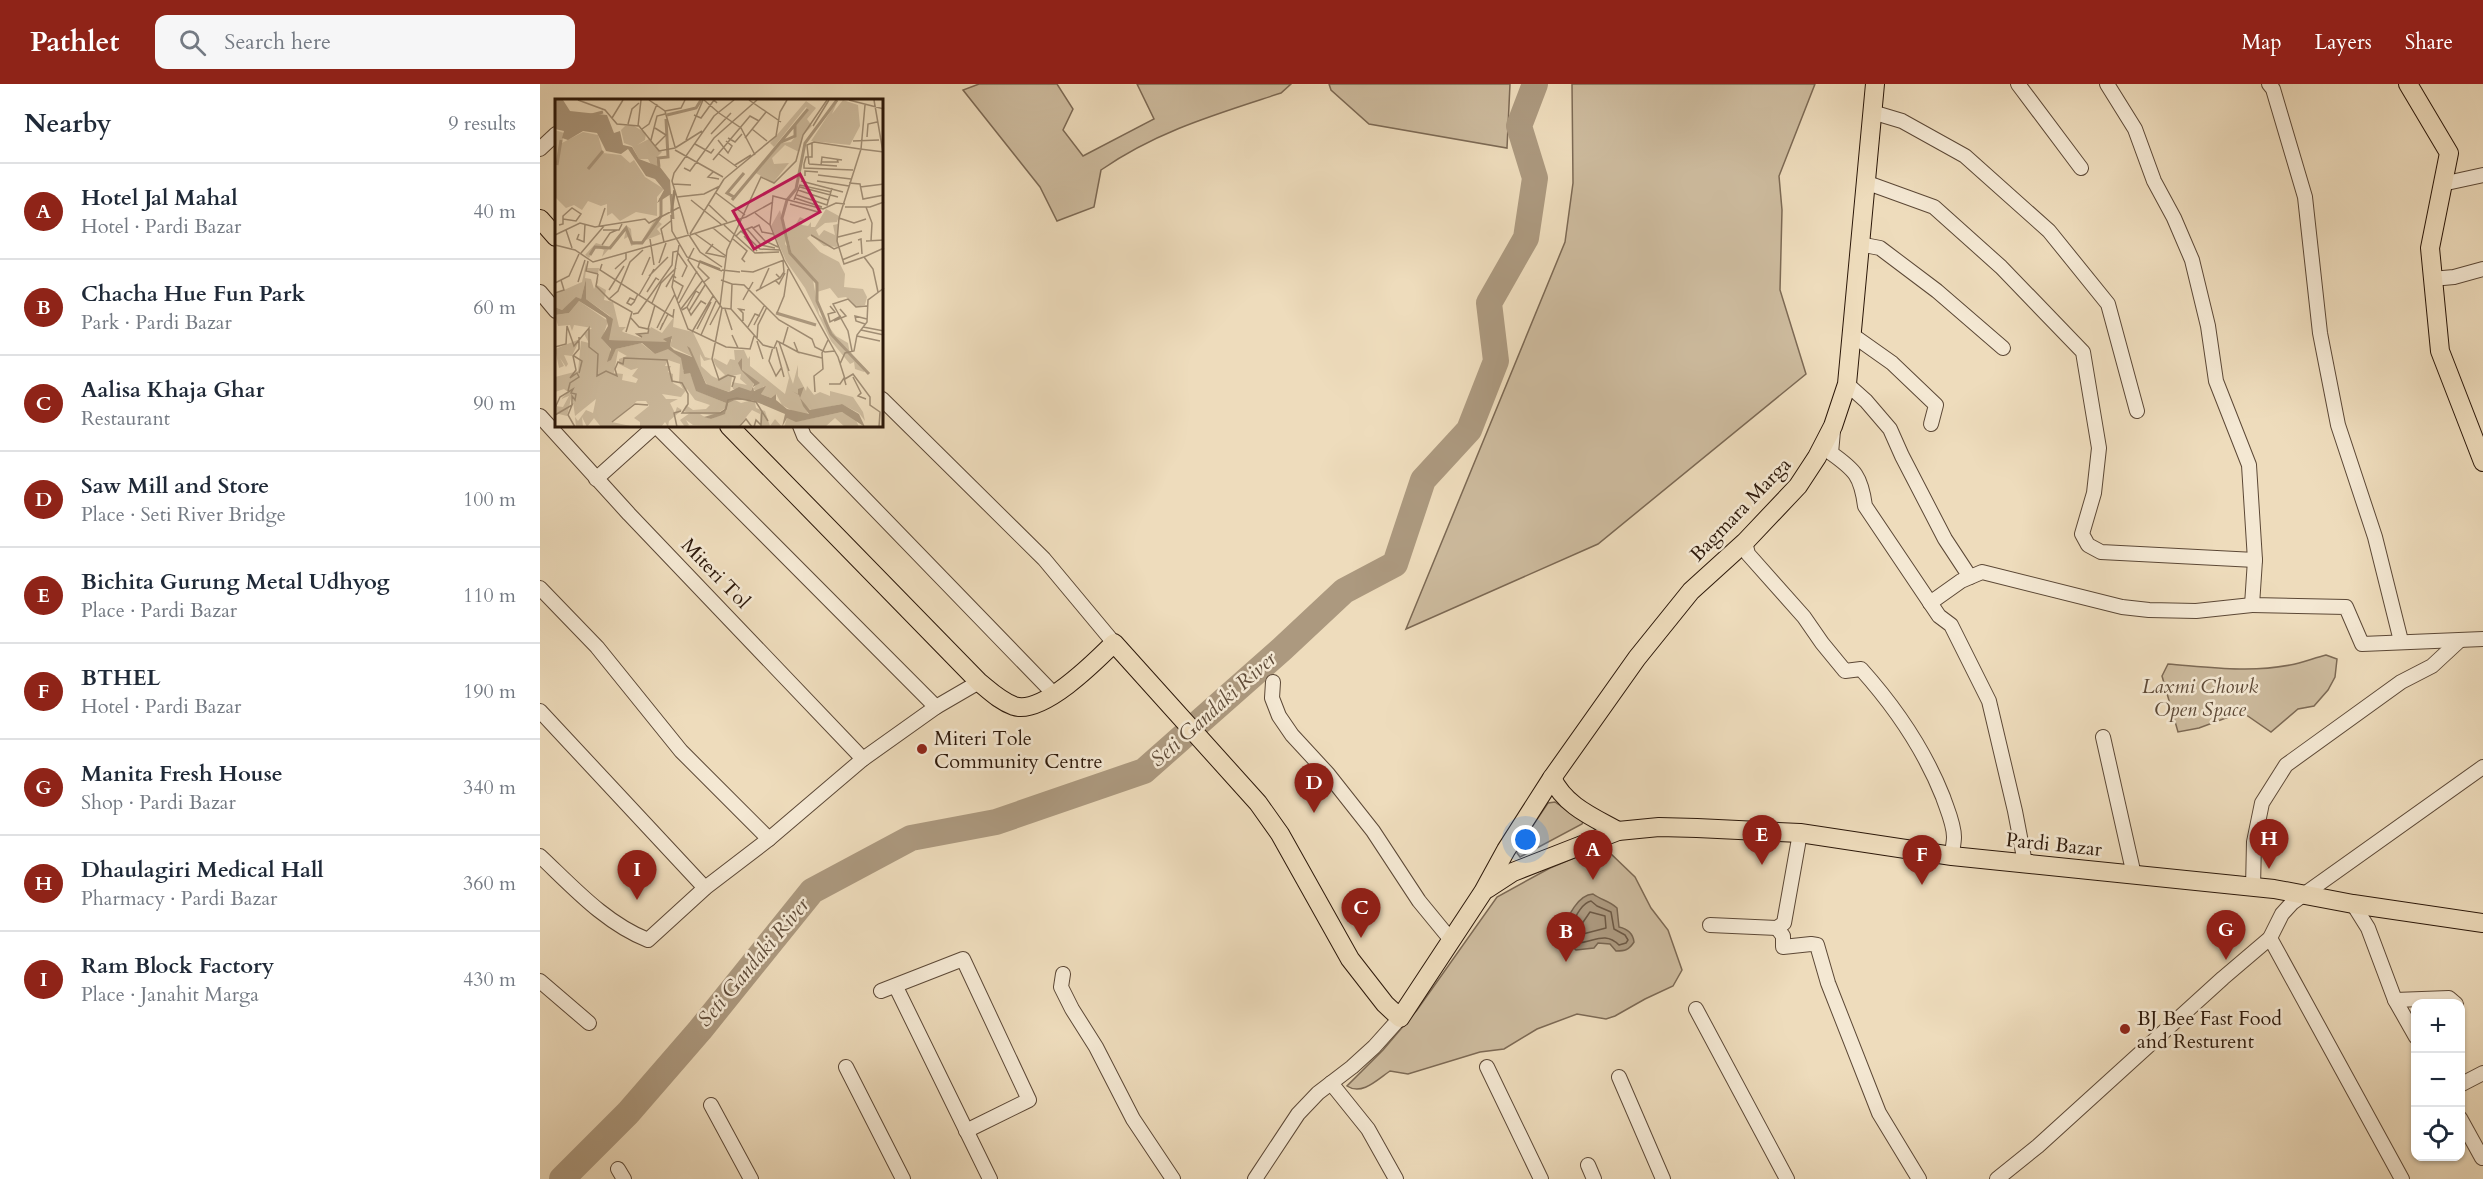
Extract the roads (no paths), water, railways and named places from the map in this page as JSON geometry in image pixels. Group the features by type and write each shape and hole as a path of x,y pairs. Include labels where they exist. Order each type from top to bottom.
{"main road":[{"name":"Bagmara Marga","path":"1400,1018 1483,892 1506,850 1552,778 1637,658 1684,599 1745,542 1798,486 1833,426 1847,384 1875,84"},
{"path":"2408,84 2449,153 2431,239 2432,279 2440,351 2483,462"},
{"path":"540,219 555,236"},
{"path":"731,428 979,682 999,699 1016,707 1034,704 1054,694 1114,643 1258,803 1275,826 1350,959 1379,998 1400,1018"},
{"path":"1552,778 1559,793 1572,804 1618,831"},
{"name":"Pardi Bazar","path":"1483,892 1513,872 1618,831 1659,827 1800,832 1952,856 2253,887 2483,923"}],"street":[{"path":"2019,84 2081,168"},
{"path":"2108,84 2135,129 2154,181 2174,218 2192,260 2208,326 2216,381 2249,465 2255,560 2252,605"},
{"path":"2269,84 2273,89 2305,197 2320,333 2338,426 2375,537 2401,641"},
{"path":"1872,112 1902,121 1965,156 2049,231 2108,304 2137,411"},
{"path":"540,149 555,135"},
{"path":"2442,184 2483,175"},
{"path":"1865,182 1934,207 2001,267 2083,352 2098,448 2094,493 2082,534 2088,544 2101,552 2255,560"},
{"path":"1859,244 1880,248 1937,291 2003,348"},
{"path":"2432,279 2454,277 2483,269"},
{"path":"540,292 555,310"},
{"path":"1851,334 1892,363 1936,405 1931,424"},
{"path":"1847,384 1866,401 1890,429 1945,539 1970,577"},
{"path":"884,401 1044,560 1114,643"},
{"name":"Miteri Tol","path":"540,416 596,479 863,759"},
{"path":"1833,426 1831,453 1852,467 1863,488 1865,506 1939,616 1951,626 1989,701 2025,863"},
{"path":"596,479 654,428"},
{"path":"658,428 936,707"},
{"path":"801,428 804,435 1054,694"},
{"path":"1745,542 1748,554 1804,617 1837,662 1845,670 1861,669 1883,693 1917,742 1935,777 1949,813 1954,837 1952,856"},
{"path":"1930,603 1961,580 1982,573 2122,607 2149,610 2196,610 2252,605 2346,607 2362,644 2483,639"},
{"path":"540,588 597,647 681,751 769,838"},
{"path":"2253,887 2253,842 2262,803 2286,765 2401,682 2432,666 2459,641"},
{"path":"540,856 609,919 628,932 648,940 705,888 863,759 936,707 979,682"},
{"path":"1273,682 1272,698 1285,726 1373,831 1419,901 1451,940"},
{"path":"540,711 705,888"},
{"path":"2103,737 2134,875"},
{"path":"1997,1179 2038,1146 2270,938 2282,914 2304,895 2483,767"},
{"path":"1710,926 1777,928 1784,923 1800,832"},
{"path":"2353,904 2368,928 2395,1000 2411,1025"},
{"path":"1777,928 1783,936 1783,947 1817,945 1828,983 1879,1113 1919,1179"},
{"path":"2270,938 2402,1179"},
{"path":"881,992 963,959 1029,1100 966,1131"},
{"path":"1064,974 1061,987 1072,1009 1096,1047 1133,1119 1173,1179"},
{"path":"540,981 589,1023"},
{"path":"896,987 990,1179"},
{"path":"2395,1000 2411,999"},
{"path":"2422,999 2450,999"},
{"path":"1696,1009 1787,1179"},
{"path":"1255,1179 1298,1114 1374,1047 1400,1018"},
{"path":"846,1067 903,1179"},
{"path":"1487,1067 1541,1179"},
{"path":"2465,1082 2483,1073"},
{"path":"1619,1077 1663,1179"},
{"path":"1331,1083 1368,1129 1396,1179"},
{"path":"711,1105 752,1179"},
{"path":"2465,1127 2482,1158"},
{"path":"1588,1165 1594,1179"}],"water":[{"path":"1593,894 1617,908 1619,927 1630,932 1634,942 1628,948 1616,951 1610,944 1598,943 1594,948 1576,950 1564,939 1562,931 1574,908 1582,898"}],"waterway":[{"name":"Seti Gandaki River","path":"562,1179 628,1113 700,1030 812,891 911,838 996,822 1144,771 1344,591 1395,564 1423,480 1469,430 1496,361 1489,303 1526,238 1535,178 1519,126 1535,84"}],"place":[{"name":"Miteri Tole Community Centre","path":"922,749"},
{"name":"Saw Mill and Store","path":"1314,813"},
{"name":"Bichita Gurung Metal Udhyog","path":"1762,865"},
{"name":"Dhaulagiri Medical Hall","path":"2269,869"},
{"name":"Hotel Jal Mahal","path":"1593,880"},
{"name":"BTHEL","path":"1922,885"},
{"name":"Ram Block Factory","path":"637,900"},
{"name":"Aalisa Khaja Ghar","path":"1361,938"},
{"name":"Manita Fresh House","path":"2226,960"},
{"name":"Chacha Hue Fun Park","path":"1566,962"},
{"name":"BJ Bee Fast Food and Resturent","path":"2125,1029"}],"park label":[{"name":"Laxmi Chowk Open Space","path":"2200,698"}]}
